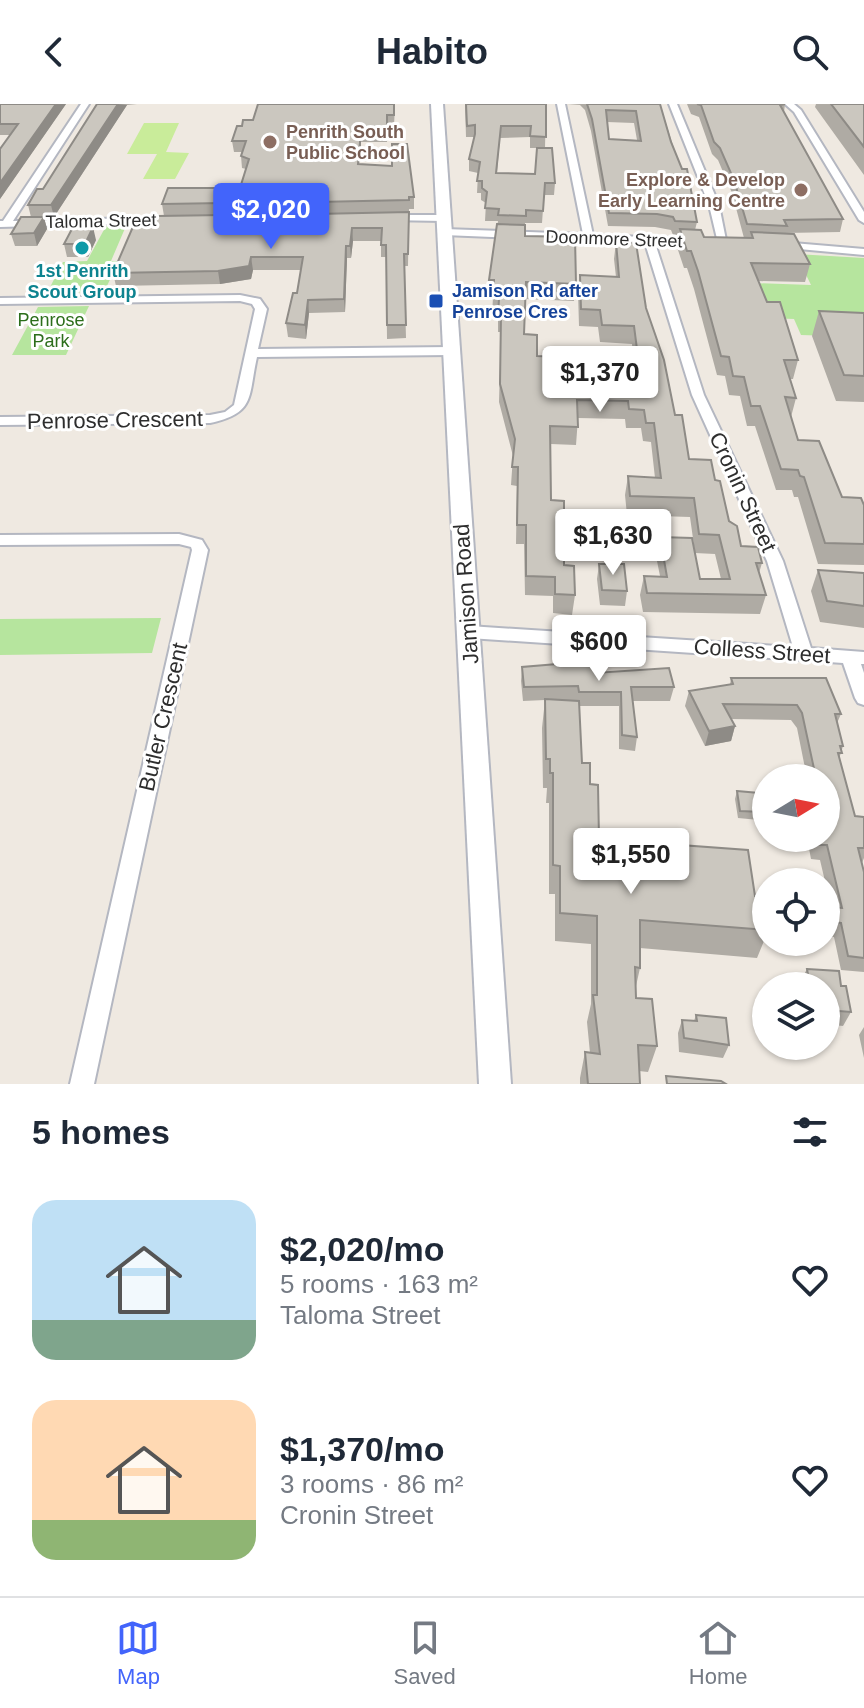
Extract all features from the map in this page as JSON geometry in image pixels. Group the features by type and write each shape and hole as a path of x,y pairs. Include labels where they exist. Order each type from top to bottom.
{"main road":[{"name":"Jamison Road","path":"437,104 495,1084"}],"street":[{"path":"3,224 85,104"},
{"path":"561,104 589,238"},
{"path":"673,104 714,205 723,243"},
{"path":"795,106 864,220"},
{"path":"379,218 443,225"},
{"path":"242,219 349,219"},
{"name":"Taloma Street","path":"3,224 197,220"},
{"name":"Doonmore Street","path":"443,225 589,238 739,244"},
{"name":"Cronin Street","path":"649,240 698,395 775,561 804,654"},
{"path":"770,245 864,245"},
{"path":"833,247 864,252"},
{"path":"0,301 253,299 265,291"},
{"name":"Penrose Crescent","path":"0,421 210,419 229,415 242,402 261,309 253,299"},
{"path":"251,353 451,351"},
{"name":"Penrose Crescent","path":"229,415 237,428"},
{"name":"Butler Crescent","path":"3,540 179,539 197,543 200,550 82,1084"},
{"path":"0,556 3,540"},
{"name":"Colless Street","path":"469,632 857,658"},
{"path":"857,658 864,698"}],"green space":[{"path":"144,123 179,123 166,152 189,153 175,179 143,179 157,154 127,154"},
{"path":"106,226 126,226 111,261 119,261 104,292 47,293 63,262 87,261"},
{"path":"796,254 864,258 864,337 801,335 794,319 767,318 753,283 811,285"},
{"name":"Penrose Park","path":"89,306 66,355 12,355 38,307"},
{"path":"161,618 152,653 0,655 0,619"}],"building":[{"path":"0,104 56,104 0,183 0,149 18,124 0,124"},
{"path":"97,104 118,104 51,205 28,205 37,189 43,189"},
{"path":"258,104 394,104 394,115 387,115 387,131 361,131 358,164 392,166 392,144 407,144 414,197 409,197 409,200 317,202 318,193 285,193 283,202 162,204 168,188 240,188 249,159 241,156 246,141 232,141 237,126 242,126 243,120 253,120"},
{"path":"466,104 546,104 546,137 530,136 531,126 501,126 496,173 535,174 537,148 552,148 555,183 545,183 543,211 526,210 526,216 498,215 499,209 485,208 487,192 482,188 482,181 477,181 480,162 469,159 475,125 467,126"},
{"path":"587,104 660,104 682,169 687,169 697,222 675,221 673,217 657,214 609,213","holes":["606,110 636,111 641,141 609,139"]},
{"path":"697,104 785,104 780,105 843,219 784,220 787,226 747,224 734,180 720,148 714,142 701,105"},
{"path":"831,104 864,104 864,147"},
{"path":"409,212 408,254 404,254 406,325 387,325 386,245 381,245 382,228 352,228 350,246 346,246 344,299 308,300 305,325 286,323 293,293 297,293 303,257 251,257 249,266 218,271 113,273 135,222 156,222 158,216 281,214 280,221 314,221 315,214"},
{"path":"21,217 44,217 34,233 11,234"},
{"path":"497,224 525,225 525,236 575,237 576,284 526,282 524,334 537,335 537,356 638,357 634,326 602,325 600,310 581,309 580,275 619,277 616,242 636,243 646,308 664,360 675,415 682,415 689,459 711,460 715,480 720,481 729,521 737,526 741,546 758,547 762,563 756,563 766,595 647,593 644,576 667,577 660,537 692,538 700,579 730,579 719,535 699,534 694,498 630,496 628,476 661,478 654,423 646,423 644,410 629,409 628,401 577,400 578,427 550,426 551,500 564,501 564,565 574,566 575,595 555,594 555,577 526,576 526,525 517,525 518,467 512,467 515,439 500,384 499,299 493,299 494,280 489,280"},
{"path":"73,227 93,227 85,244 64,244"},
{"path":"680,229 701,230 704,237 753,238 751,232 794,234 810,264 751,263 767,302 780,302 798,360 784,360 796,398 785,397 798,440 819,441 842,497 861,498 864,505 864,544 825,543 804,477 798,470 781,469 760,406 751,406 744,377 733,376 729,357 721,356 698,271"},
{"path":"819,311 864,313 864,376 844,375"},
{"path":"599,564 624,564 627,591 602,590"},
{"path":"818,570 864,573 864,606 827,601"},
{"path":"593,661 595,673 669,668 674,687 631,687 637,737 622,735 621,692 579,692 578,686 524,687 522,667"},
{"path":"731,678 826,678 841,714 835,714 843,746 840,746 842,753 838,753 855,816 864,817 864,848 858,848 864,872 864,958 848,956 840,923 840,868 832,868 829,852 840,852 840,764 813,764 802,713 797,705 723,704 735,726 709,731 689,691 733,684"},
{"path":"545,699 579,701 582,763 590,763 590,784 598,785 599,839 748,850 752,876 752,929 640,920 640,968 635,967 636,998 652,999 657,1046 638,1045 640,1084 588,1084 585,1052 600,1054 593,995 597,995 597,916 560,913 560,866 553,865 553,773 550,773 550,759 546,759"},
{"path":"737,791 752,792 752,812 740,811"},
{"path":"807,969 839,972 808,972"},
{"path":"840,978 841,986 846,986 851,1012 840,1011"},
{"path":"696,1015 726,1018 729,1045 684,1038 682,1020 697,1021"},
{"path":"666,1076 721,1081 726,1084 667,1084"}],"place":[{"name":"Penrith South Public School","path":"270,142"},
{"name":"Explore & Develop Early Learning Centre","path":"801,190"},
{"name":"1st Penrith Scout Group","path":"82,248"},
{"name":"Jamison Rd after Penrose Cres","path":"436,301"}]}
